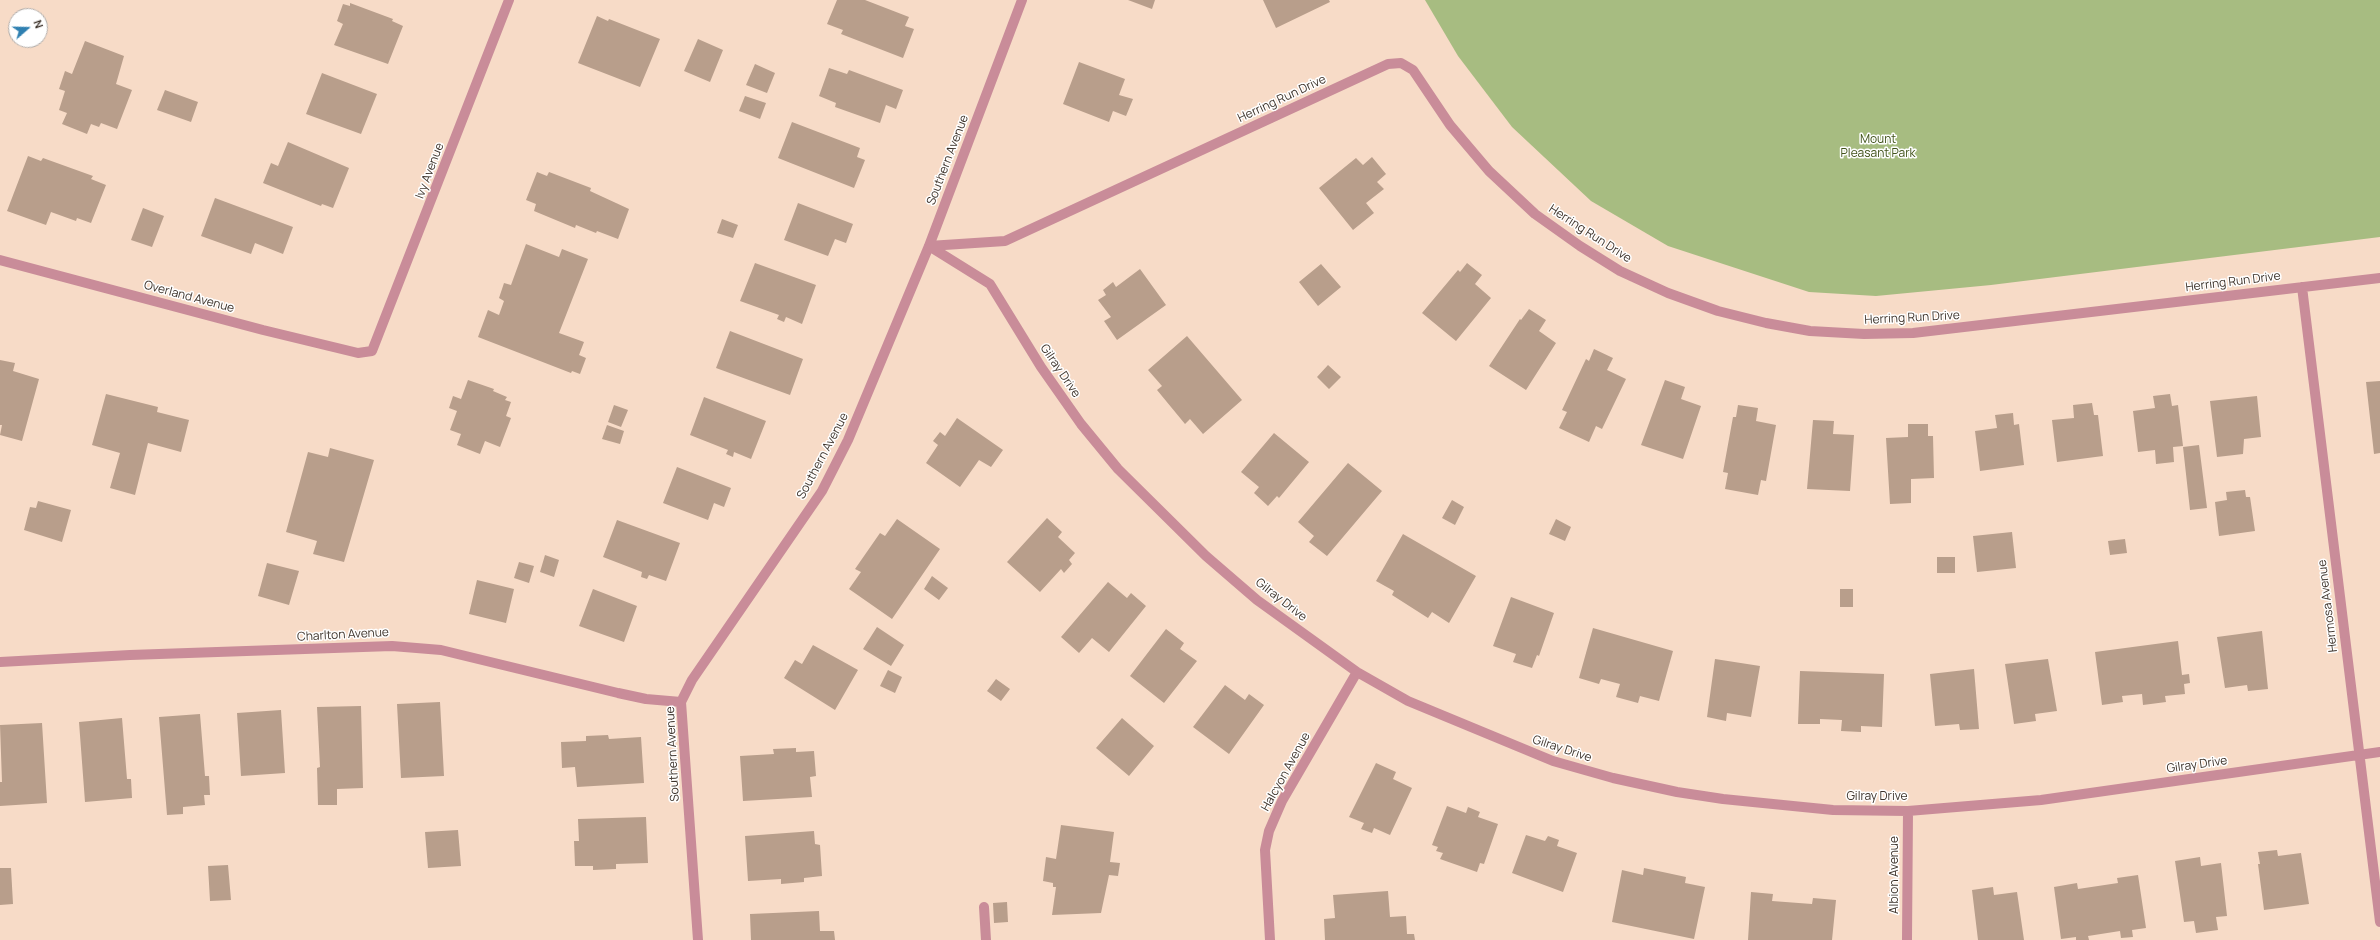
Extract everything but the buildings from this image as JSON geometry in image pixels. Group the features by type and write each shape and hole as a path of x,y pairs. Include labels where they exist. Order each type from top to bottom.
{"street":[{"name":"Ivy Avenue","path":"372,351 509,0"},
{"name":"Southern Avenue","path":"698,940 682,702 692,680 822,491 848,440 929,246 1022,0"},
{"name":"Herring Run Drive","path":"929,246 1005,241 1388,64 1401,63 1413,70 1450,126 1489,171 1535,214 1580,246 1620,271 1668,292 1718,311 1766,323 1810,331 1864,334 1913,333 2380,278"},
{"name":"Gilray Drive","path":"929,246 990,284 1040,366 1081,424 1118,469 1206,556 1258,600 1357,672 1408,701 1508,744 1553,761 1613,778 1677,792 1769,804 1833,810 1908,811 2040,800 2380,752"},
{"name":"Overland Avenue","path":"0,260 358,354 372,351"},
{"name":"Hermosa Avenue","path":"2302,287 2380,922"},
{"name":"Charlton Avenue","path":"0,662 130,655 392,646 441,650 625,695 682,702"},
{"name":"Halcyon Avenue","path":"1270,940 1265,850 1269,831 1282,801 1357,672"},
{"name":"Albion Avenue","path":"1907,940 1908,811"},
{"path":"984,907 986,940"}],"green space":[{"name":"Mount Pleasant Park","path":"1425,0 2380,0 2380,237 1991,285 1876,296 1809,292 1668,246 1591,201 1512,127 1458,56"}]}
